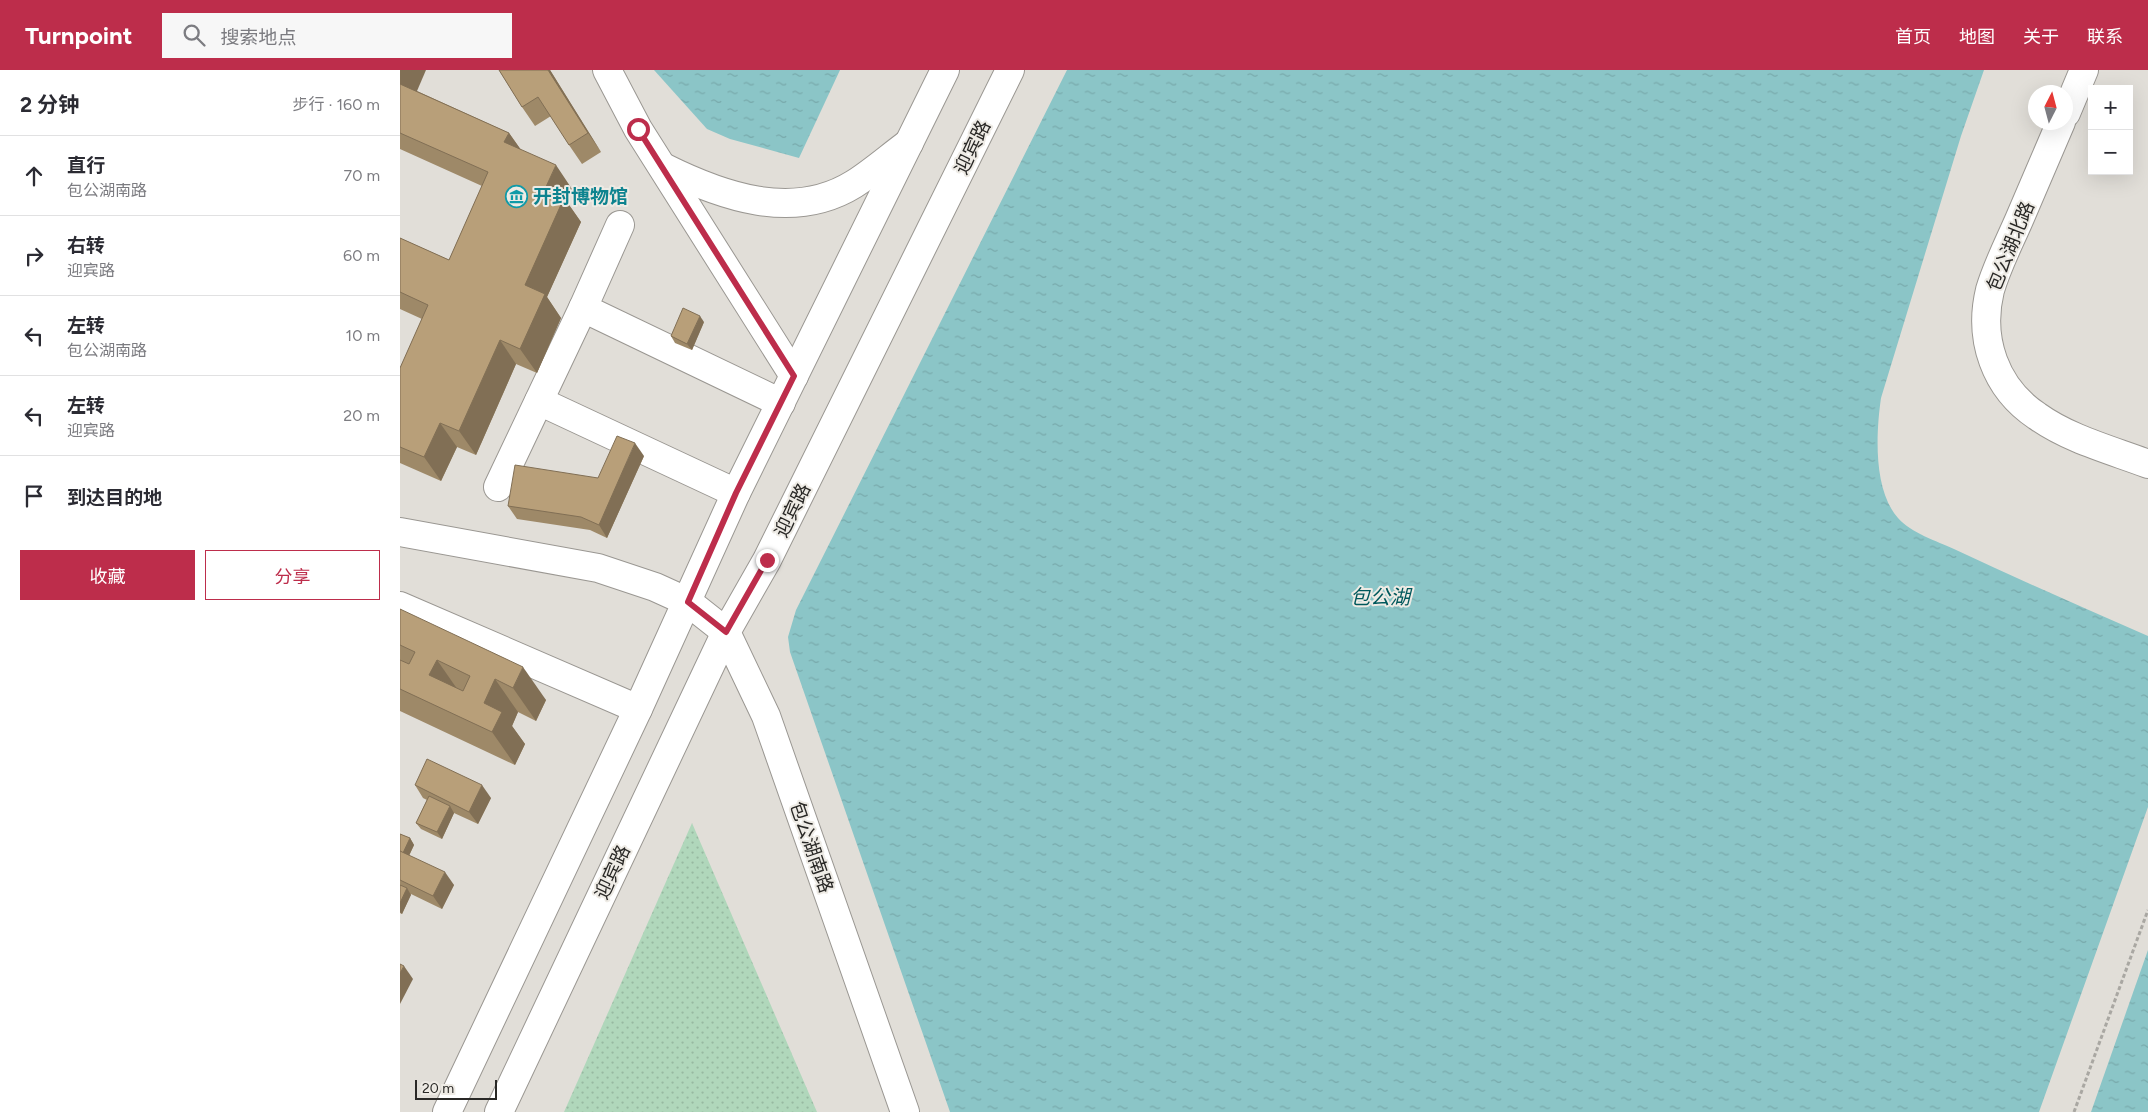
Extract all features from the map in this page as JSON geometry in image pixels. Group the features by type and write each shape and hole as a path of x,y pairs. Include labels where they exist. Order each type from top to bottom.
{"main road":[{"path":"606,70 638,129 794,376"},
{"path":"447,1112 688,602 736,493 945,70"},
{"name":"迎宾路","path":"498,1112 726,632 767,560 1010,70"},
{"path":"2073,96 2084,70"},
{"name":"包公湖北路","path":"2058,130 1990,290 1987,326 1991,357 2006,387 2015,398 2038,418 2074,436 2148,464"},
{"path":"663,167 701,186 727,195 760,203 793,202 820,199 853,185 909,143"},
{"path":"498,487 584,308 620,225"},
{"path":"584,308 781,403"},
{"path":"539,401 736,493"},
{"name":"包公湖南路","path":"400,532 598,568 655,587 688,602 726,632 766,716 905,1112"},
{"path":"400,606 638,708"}],"path":[{"path":"2074,1112 2148,910"}],"green space":[{"path":"692,823 817,1112 564,1112"}],"water":[{"path":"654,70 840,70 799,158 730,139 707,129"},
{"name":"包公湖","path":"1067,70 1984,70 1961,136 1881,398 1878,428 1878,461 1884,492 1898,518 1917,532 2148,636 2148,807 2039,1112 950,1112 790,652 788,637 796,610"},
{"path":"2148,950 2148,1112 2091,1112"}],"building":[{"path":"499,70 548,70 588,133 569,145 538,97 522,107"},
{"path":"400,84 509,133 504,142 556,165 545,189 564,198 525,285 545,294 520,349 500,340 459,431 440,423 424,457 400,447 400,368 428,305 400,292 400,238 449,260 488,172 400,133"},
{"path":"683,308 700,316 687,344 671,336"},
{"path":"617,436 635,443 599,525 581,517 508,506 515,465 598,478"},
{"path":"400,609 523,667 513,688 495,679 484,703 502,712 492,732 400,689 400,660 409,664 415,652 400,645","holes":["437,660 470,676 463,691 429,675"]},
{"path":"427,759 482,785 469,812 415,785"},
{"path":"429,796 450,806 437,832 416,823"},
{"path":"400,834 410,838 403,853 400,851"},
{"path":"400,851 445,872 433,896 400,880"},
{"path":"400,885 407,888 400,903"},
{"path":"400,964 404,966 400,973"}],"place":[{"name":"开封博物馆","path":"517,196"}],"route":[{"path":"638,129 794,376 736,493 688,602 726,632 767,560"}]}
